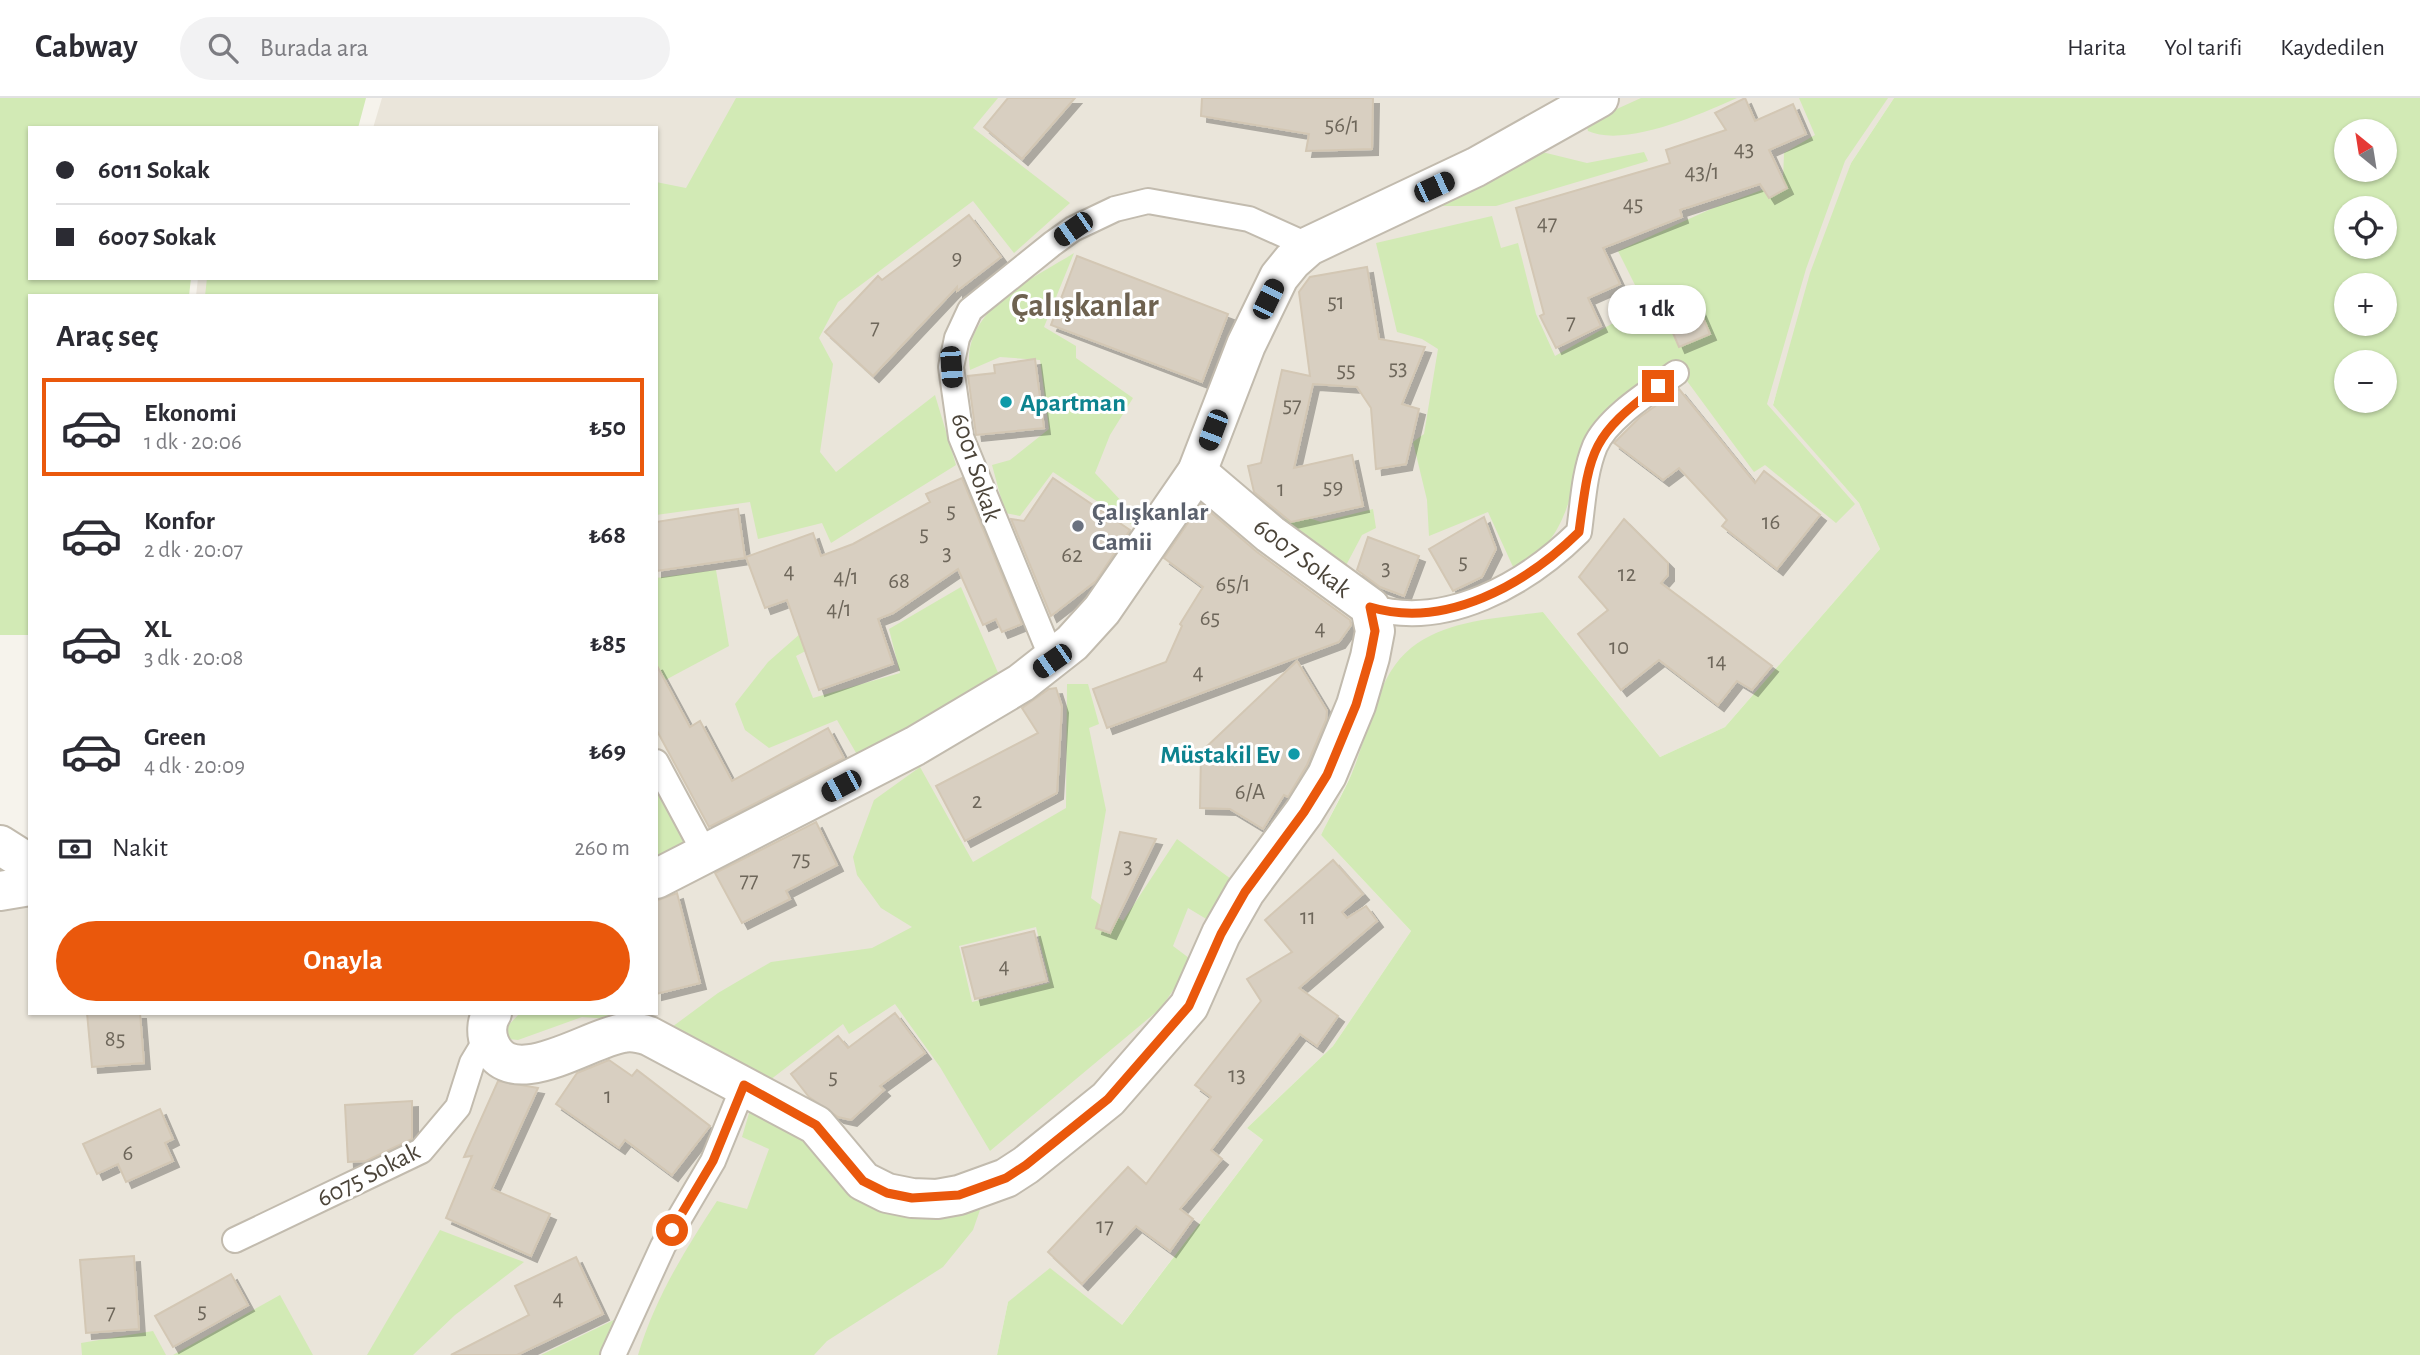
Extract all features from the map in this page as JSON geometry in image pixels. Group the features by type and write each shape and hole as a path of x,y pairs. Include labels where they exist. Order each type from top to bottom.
{"street":[{"path":"658,878 915,746 1052,661 1102,610 1197,472 1246,345 1279,277 1309,246 1476,167 1599,98"},
{"name":"6007 Sokak","path":"1197,472 1270,534 1370,607"},
{"path":"489,1025 492,1050 505,1062 520,1066 571,1052 621,1033 636,1032 649,1036 816,1125 863,1181 887,1193 912,1198 959,1195 1006,1178 1108,1099 1189,1006 1221,934 1245,892 1304,812 1327,775 1356,705 1370,657 1375,631 1370,607"},
{"path":"0,845 28,863"},
{"path":"0,891 28,886"}],"lane":[{"name":"6001 Sokak","path":"1052,661 961,437 951,367 957,338 970,310 1011,274 1073,229 1115,209 1135,203 1160,203 1249,219 1309,246"},
{"name":"6007 Sokak","path":"1370,607 1402,615 1424,615 1470,602 1502,589 1544,563 1579,532 1587,472 1597,443 1623,412 1676,373"},
{"path":"658,766 706,855"},
{"name":"6075 Sokak","path":"235,1240 421,1151 458,1107 472,1063 489,1025"},
{"path":"613,1355 663,1246 713,1161 744,1085"}],"shaded area":[{"name":"Çalışkanlar","path":"382,98 1894,98 1851,163 1773,404 1859,503 1880,549 1725,727 1660,757 1543,612 1352,773 1321,835 1411,931 1333,1046 1247,1128 1263,1140 1121,1326 1008,1302 997,1355 0,1355 0,824 28,845 28,1015 658,1015 658,294 196,294 198,280 658,280 658,126 374,126"}],"green space":[{"path":"0,98 366,98 359,126 28,126 28,280 191,280 189,294 28,294 28,635 0,635"},
{"path":"736,98 998,98 973,128 1070,203 1014,253 973,201 838,302 819,338 833,364 820,452 836,472 935,395 956,465 831,543 822,523 758,539 750,502 658,515 658,294 205,294 207,280 658,280 658,182 686,188"},
{"path":"1641,98 1737,98 1684,120 1642,132 1604,135 1588,131 1586,123"},
{"path":"1799,98 1888,98 1845,161 1806,269 1767,404 1855,504 1836,523 1765,465 1754,472 1676,366 1633,387 1608,413 1595,432 1584,457 1558,528 1533,557 1514,569 1488,512 1429,536 1427,500 1413,442 1424,434 1438,349 1422,339 1397,332 1376,243 1492,216 1501,248 1518,243 1536,314 1555,356 1645,305 1618,251 1711,209 1783,182 1784,153 1815,135"},
{"path":"1894,98 2420,98 2420,1355 997,1355 1008,1302 1050,1268 1122,1325 1263,1140 1247,1128 1333,1046 1411,931 1321,835 1352,773 1381,689 1399,660 1411,648 1425,638 1457,625 1543,612 1660,757 1725,727 1880,549 1859,503 1773,405 1810,273 1851,163"},
{"path":"1534,150 1587,163 1644,152 1648,161 1496,206 1433,206"},
{"path":"1074,253 1044,327 1076,346 1076,358 1133,398 1110,435 1095,473 1141,522 1137,528 1053,472 1020,516 1005,513 992,465 1010,460 1049,429 1040,360 1000,357 970,370 970,349 976,330 988,313 1020,286"},
{"path":"1373,509 1376,528 1362,535 1342,573 1274,522 1300,515 1321,522"},
{"path":"716,570 729,646 658,684 658,578"},
{"path":"961,587 999,675 859,758 837,720 769,748 745,730 735,704 768,662 825,612 834,636 796,656 813,698 900,673 889,629"},
{"path":"1067,684 1088,684 1099,724 1089,728 1106,810 1091,898 1123,921 1177,839 1231,879 1213,923 1188,908 1173,946 1193,961 1161,1008 990,1151 940,1067 895,1004 849,1034 843,1024 770,1080 672,1027 718,993 771,962 872,948 912,927 881,908 857,875 853,857 874,800 920,767 973,862 1066,808","holes":["1036,927 1050,983 972,1002 959,946"]},
{"path":"658,793 685,843 658,857"},
{"path":"518,1015 636,1015 638,1021 582,1017 518,1040 509,1039 503,1031"},
{"path":"750,1110 800,1124 824,1152 981,1207 973,1230 943,1267 827,1341 814,1355 638,1355 662,1294 682,1256 717,1201 747,1209 769,1149 742,1137"},
{"path":"440,1230 524,1262 455,1315 413,1355 367,1355"},
{"path":"280,1295 313,1355 173,1355"},
{"path":"618,1318 603,1355 541,1355"},
{"path":"153,1331 166,1355 82,1355 81,1343"}],"building":[{"path":"1008,98 1075,98 1022,159 984,127"},
{"path":"1202,98 1373,98 1372,149 1306,151 1309,134 1201,116"},
{"path":"1745,98 1755,121 1793,104 1806,134 1769,150 1787,188 1769,198 1760,184 1680,210 1682,217 1603,248 1620,284 1588,298 1601,326 1556,348 1540,316 1544,314 1516,208 1670,163 1666,150 1726,130 1715,113"},
{"path":"969,215 1001,257 957,291 957,287 873,376 825,332 878,276 882,280"},
{"path":"1077,256 1228,314 1202,382 1051,325"},
{"path":"1367,267 1379,339 1425,347 1402,404 1419,409 1406,464 1376,469 1371,408 1357,387 1313,384 1294,468 1352,455 1363,506 1291,522 1254,492 1248,466 1261,463 1282,370 1310,376 1299,292 1310,277"},
{"path":"1697,304 1710,334 1679,347 1666,317"},
{"name":"Apartman","path":"1035,359 1044,428 976,435 968,376 995,373 994,365"},
{"path":"1679,389 1755,483 1764,471 1820,515 1777,569 1722,526 1727,520 1679,468 1663,480 1614,443 1640,417"},
{"path":"962,478 1022,624 1002,632 996,619 983,625 958,569 893,613 878,619 893,664 819,690 787,600 765,608 746,557 813,533 821,556 853,544 930,502 926,494"},
{"path":"1053,478 1130,530 1096,581 1051,616 1011,519 1024,521"},
{"path":"1201,504 1257,552 1350,620 1351,625 1339,642 1107,728 1093,689 1166,662 1182,626 1180,624 1203,587 1164,558"},
{"path":"738,509 745,558 658,571 658,522"},
{"path":"1484,517 1496,549 1482,577 1453,591 1429,549"},
{"path":"1624,519 1668,563 1668,575 1661,583 1772,666 1752,690 1737,681 1718,705 1659,660 1621,690 1578,634 1608,610 1579,577"},
{"path":"1368,537 1419,556 1404,596 1380,587 1357,570"},
{"path":"1297,661 1327,711 1326,720 1307,765 1288,797 1284,795 1263,829 1230,809 1200,808 1201,752"},
{"path":"658,668 690,727 700,721 732,781 828,728 844,758 709,827 658,733"},
{"path":"1056,688 1062,707 1057,793 965,841 936,786 1038,733 1022,708 1049,689"},
{"path":"816,822 837,865 786,891 790,899 742,923 715,873"},
{"path":"1120,832 1156,839 1110,933 1096,928"},
{"path":"1333,860 1363,894 1342,912 1347,918 1366,906 1377,921 1299,988 1338,1016 1317,1046 1300,1034 1211,1150 1222,1159 1180,1209 1193,1219 1170,1251 1136,1226 1082,1284 1048,1252 1128,1167 1146,1184 1211,1097 1195,1085 1261,1001 1247,979 1292,952 1265,920"},
{"path":"677,893 700,983 658,994 658,900"},
{"path":"1034,931 1047,981 975,999 962,948"},
{"path":"895,1013 925,1053 880,1086 884,1090 851,1120 838,1117 809,1097 791,1074 838,1036 848,1048"},
{"path":"87,1015 140,1015 144,1063 92,1067"},
{"path":"609,1060 632,1076 637,1070 710,1126 672,1175 625,1140 619,1148 556,1104 577,1073"},
{"path":"498,1081 538,1088 492,1189 550,1214 531,1256 446,1218 472,1156 464,1157"},
{"path":"412,1101 412,1139 366,1161 348,1162 345,1105"},
{"path":"160,1109 173,1139 165,1143 173,1161 126,1182 118,1164 97,1174 83,1144"},
{"path":"134,1256 139,1329 86,1333 80,1260"},
{"path":"576,1257 603,1314 517,1355 451,1355 529,1315 515,1286"},
{"path":"231,1274 248,1305 173,1347 155,1316"}],"place":[{"name":"Apartman","path":"1006,402"},
{"name":"Çalışkanlar Camii","path":"1078,526"},
{"name":"Müstakil Ev","path":"1294,754"}],"district":[{"name":"Çalışkanlar","path":"1085,304"}],"route":[{"path":"672,1230 713,1161 744,1085 816,1125 863,1181 874,1188 912,1198 937,1199 959,1195 1006,1178 1108,1099 1189,1006 1221,934 1245,892 1304,812 1327,775 1356,705 1370,657 1375,631 1370,607 1402,615 1424,615 1470,602 1502,589 1560,551 1579,532 1587,472 1597,443 1623,412 1658,386"}]}
